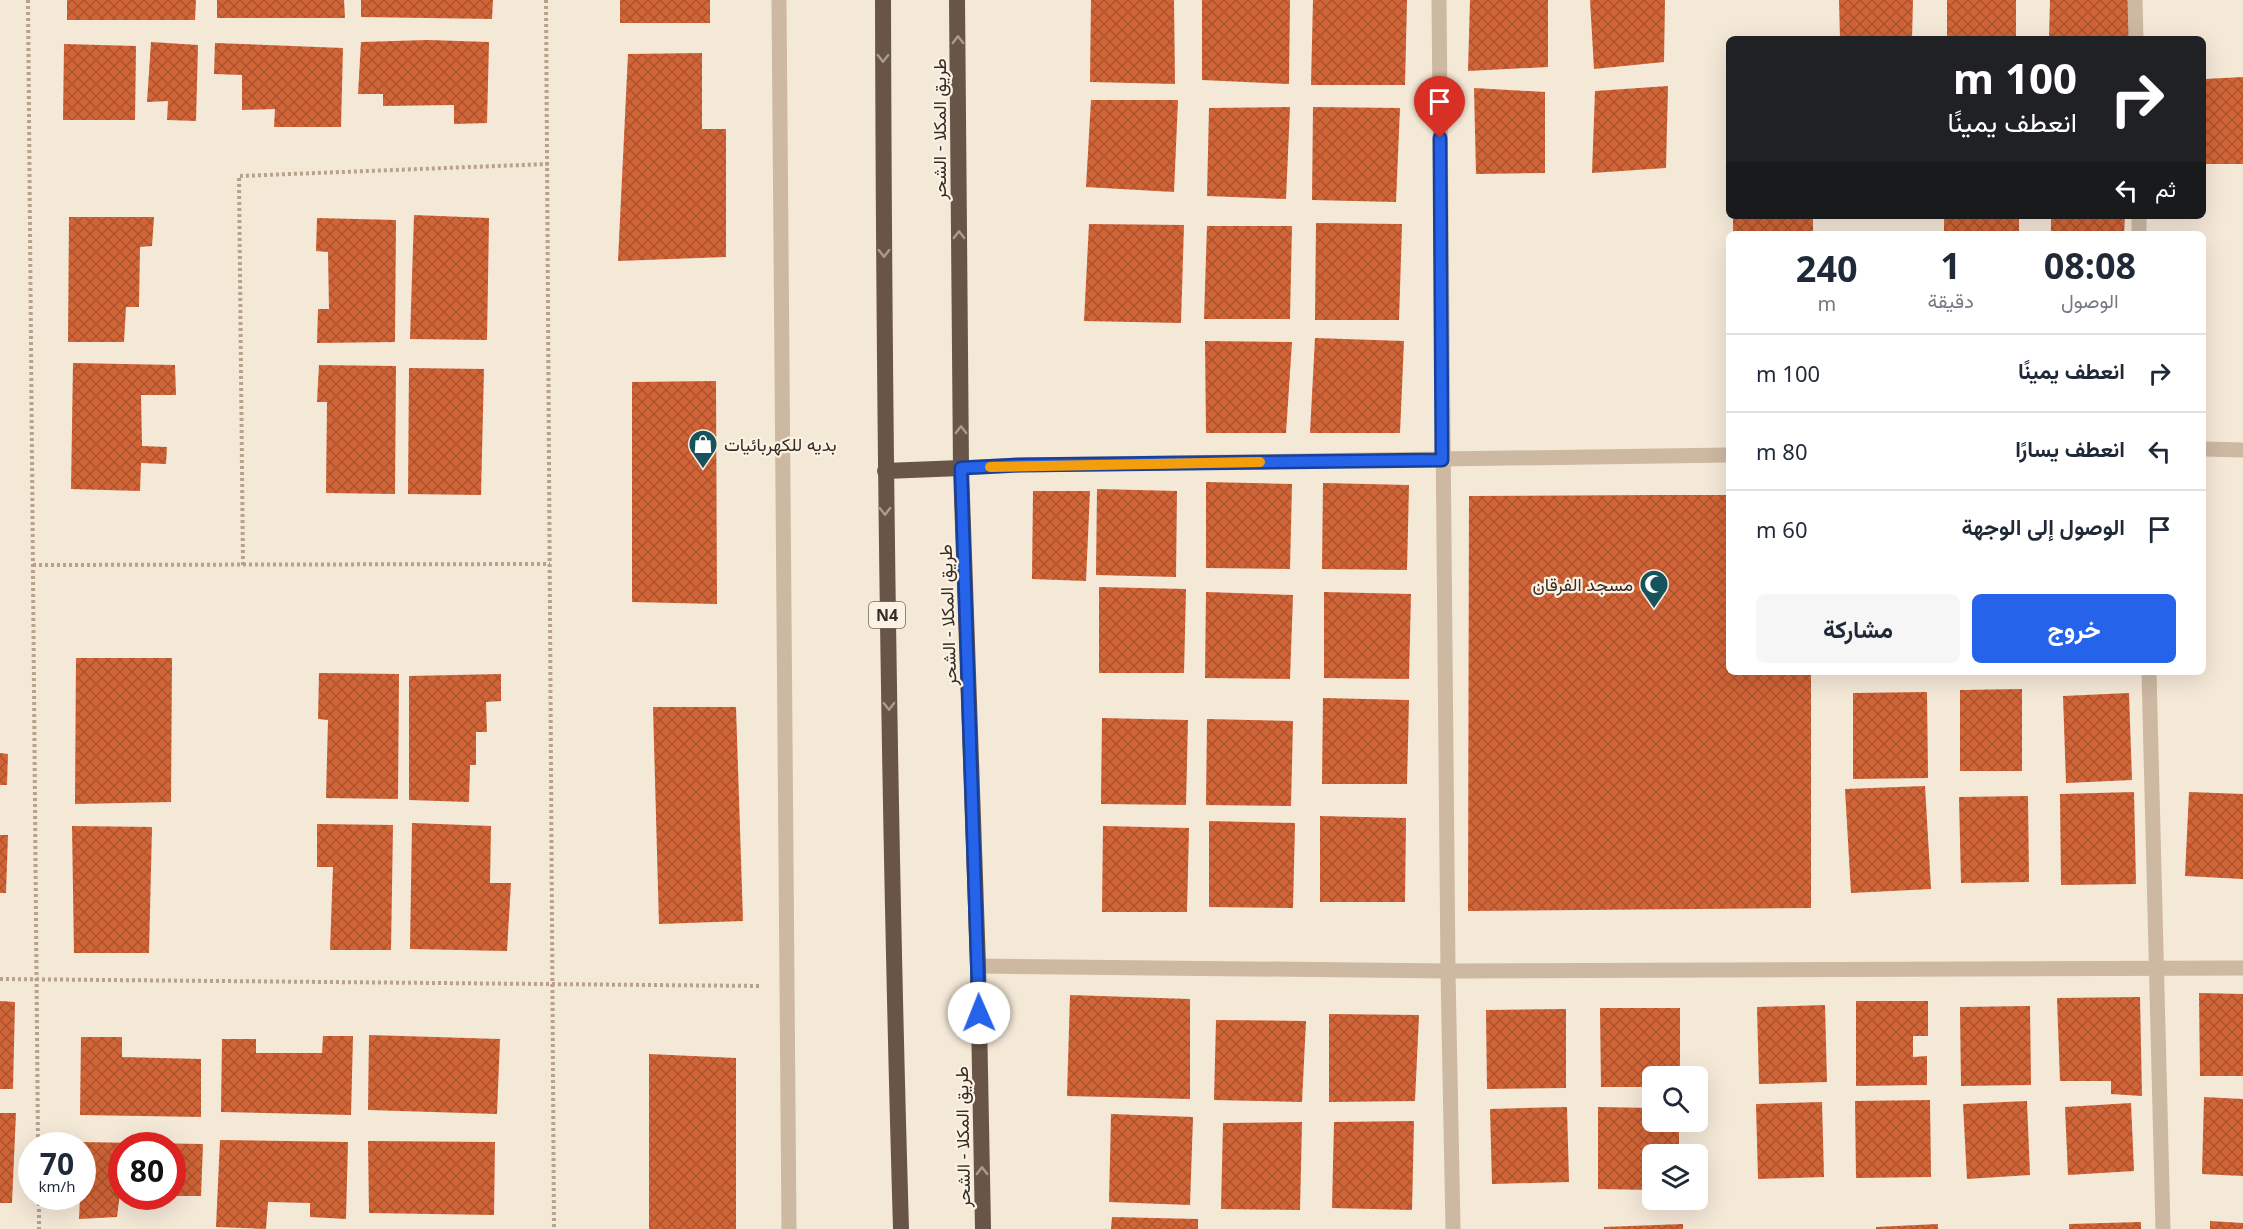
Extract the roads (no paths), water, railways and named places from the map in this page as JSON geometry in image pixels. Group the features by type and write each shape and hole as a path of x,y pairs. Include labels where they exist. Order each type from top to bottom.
{"highway":[{"name":"N4","path":"883,0 885,471 895,1010 902,1229"},
{"name":"طريق المكلا - الشحر","path":"957,0 961,468 978,966 983,1229"},
{"path":"885,471 961,468"}],"street":[{"path":"779,0 789,1229"},
{"path":"1439,0 1442,460 1453,1229"},
{"path":"2135,0 2136,36"},
{"path":"2206,449 2243,450"},
{"path":"961,468 1019,465 1726,456"},
{"path":"2149,675 2163,1229"},
{"path":"978,966 1448,971 2243,968"}],"place":[{"name":"بديه للكهربائيات","path":"703,470"},
{"name":"مسجد الفرقان","path":"1654,610"}]}
